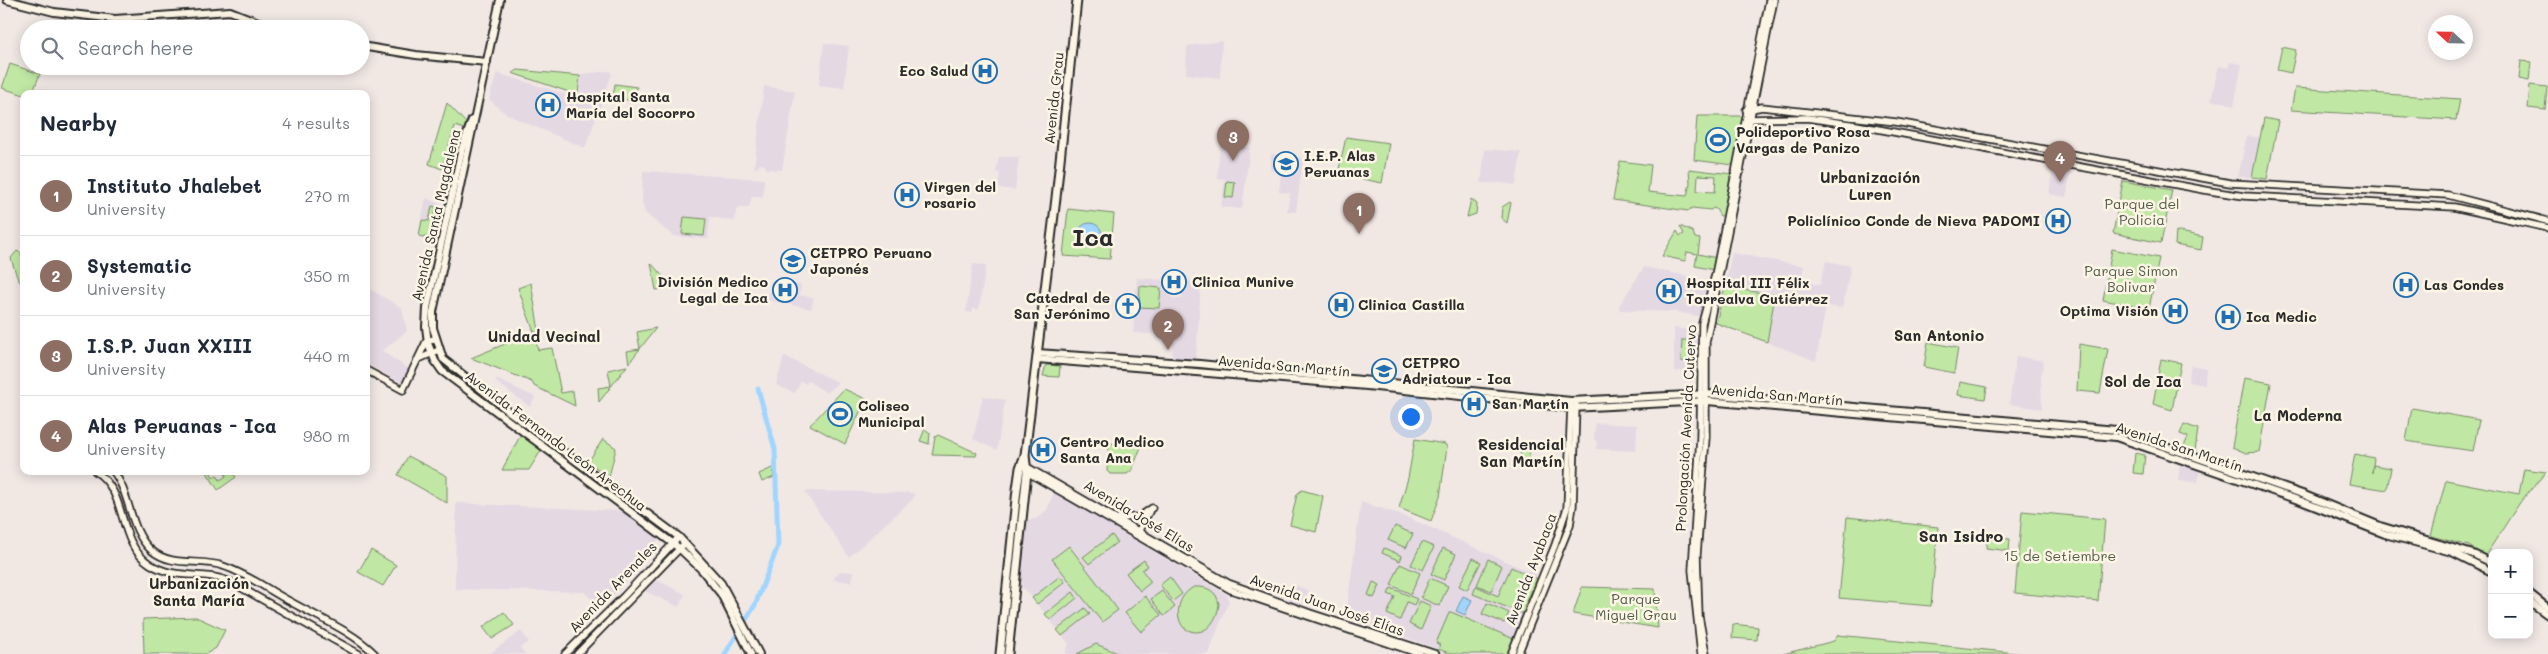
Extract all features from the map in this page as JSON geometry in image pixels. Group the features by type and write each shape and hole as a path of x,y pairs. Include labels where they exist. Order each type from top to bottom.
{"main road":[{"name":"Avenida Santa Magdalena","path":"431,352 427,341 426,313 437,253 462,148 474,114 487,62 500,0"},
{"name":"Avenida Grau","path":"1025,469 1077,0"},
{"path":"10,1 54,12 115,19 230,11 253,20"},
{"path":"370,47 416,55 487,62"},
{"name":"Avenida Santa Magdalena","path":"440,350 436,338 433,312 472,133 474,114"},
{"name":"Avenida Fernando León Arechua","path":"440,350 448,364 685,543"},
{"name":"Avenida Fernando León Arechua","path":"431,352 442,371 468,392 680,548"},
{"name":"Avenida San Martín","path":"1037,356 1200,364 1574,404 1705,398 2120,431 2302,494 2380,526 2473,554 2488,562"},
{"name":"Avenida San Martín","path":"1705,398 2116,437 2301,501 2385,534 2452,552 2488,570"},
{"path":"1000,654 1025,469"},
{"path":"1008,654 1025,469"},
{"path":"685,543 721,582 758,654"},
{"path":"680,548 701,569 721,594 750,654"},
{"path":"2530,594 2548,608"},
{"path":"2533,604 2548,616"}],"street":[{"name":"Prolongación Avenida Cutervo","path":"1701,654 1692,570 1705,398 1702,323 1715,275 1749,110 1769,0"},
{"name":"Prolongación Avenida Cutervo","path":"1706,654 1699,616 1697,555 1706,342 1750,119 1749,110 1755,95 1774,0"},
{"path":"1755,95 1756,101 1762,107"},
{"path":"1749,110 1762,107 1896,122 2230,183 2448,195 2548,220"},
{"path":"1750,119 1807,118 1864,126 2244,196 2446,206 2470,209 2548,228"},
{"path":"370,372 403,390 420,359 427,341 436,338"},
{"path":"420,359 431,352 440,350"},
{"name":"Avenida Ayabaca","path":"1511,654 1555,545 1567,508 1574,404"},
{"name":"Avenida Ayabaca","path":"1518,654 1570,525 1573,506 1574,404"},
{"name":"Avenida José Elías","path":"1025,469 1114,516 1138,533"},
{"name":"Avenida José Elías","path":"1025,469 1238,590"},
{"path":"100,475 108,482 115,494 132,548 149,563 177,575 211,575 231,582 359,654"},
{"path":"115,475 124,489 142,539 157,554 177,562 207,562 239,573 350,634 375,654"},
{"path":"1114,516 1135,518 1152,508 1138,533"},
{"name":"Avenida Arenales","path":"565,654 624,596 679,537"},
{"name":"Avenida Arenales","path":"577,654 685,543"},
{"name":"Avenida Juan José Elías","path":"1238,590 1420,654"},
{"name":"Avenida Juan José Elías","path":"1238,590 1436,654"}],"shaded area":[{"path":"1222,41 1220,78 1186,74 1187,46"},
{"path":"824,43 849,46 844,88 819,85"},
{"path":"2230,62 2242,64 2234,106 2224,102 2211,101 2218,66 2228,68"},
{"name":"Hospital Santa María del Socorro","path":"610,71 612,74 585,148 519,120 502,111 489,99 497,73 580,99 581,74"},
{"path":"764,86 795,91 782,170 767,169 764,165 760,164 757,168 754,168"},
{"path":"2247,135 2260,138 2252,177 2238,177"},
{"path":"1220,146 1250,147 1242,209 1221,207 1225,179 1217,178"},
{"path":"1485,149 1521,152 1516,185 1481,183"},
{"name":"I.E.P. Alas Peruanas","path":"1271,154 1303,158 1296,212 1287,211 1290,193 1279,192 1281,172 1270,170"},
{"path":"999,157 1019,157 1015,190 998,188 1000,173 996,172"},
{"path":"2053,168 2071,171 2066,197 2049,194"},
{"path":"643,171 764,179 763,197 752,196 749,207 740,207 736,210 735,221 710,217 708,239 673,236 645,213 642,201"},
{"path":"426,198 444,206 436,246 418,236"},
{"path":"1936,216 1955,219 1953,229 1935,225"},
{"name":"CETPRO Peruano Japonés","path":"790,253 800,253 797,270 786,268"},
{"path":"1732,253 1804,266 1801,281 1820,285 1826,261 1851,266 1842,308 1826,306 1816,361 1767,342 1775,295 1725,287"},
{"path":"973,264 986,265 979,309 973,309 972,313 966,312"},
{"name":"Hospital III Félix Torrealva Gutiérrez","path":"1644,267 1711,281 1703,317 1676,312 1620,310 1619,306"},
{"path":"1137,278 1164,280 1164,285 1172,286 1171,298 1180,299 1182,299 1183,281 1201,282 1196,359 1172,357 1173,344 1164,343 1164,335 1133,333"},
{"name":"División Medico Legal de Ica","path":"771,281 801,285 799,295 814,298 811,309 767,300"},
{"path":"370,289 402,308 407,331 382,351 410,370 402,383 370,366"},
{"path":"1674,328 1700,331 1700,372 1674,371"},
{"path":"784,356 838,382 827,393 808,381 806,384 801,381 795,393 776,385"},
{"path":"2016,356 2044,361 2041,376 2042,409 2009,404"},
{"path":"2191,365 2206,368 2205,385 2188,382"},
{"path":"496,379 535,397 530,407 495,381"},
{"path":"983,396 1005,400 997,450 973,439"},
{"path":"1595,423 1637,425 1636,451 1596,449 1597,441 1594,440"},
{"path":"2180,463 2200,470 2198,482 2178,481"},
{"path":"805,492 914,493 913,499 849,557"},
{"path":"1054,492 1227,595 1229,601 1208,654 1065,654 1069,644 1025,589 1021,588 1027,520 1036,519 1047,510"},
{"path":"1361,502 1402,515 1539,576 1540,578 1507,654 1452,654 1346,616"},
{"path":"456,503 621,511 663,535 659,536 654,549 643,563 602,608 584,592 455,589"},
{"path":"840,571 853,572 851,582 833,580"},
{"path":"655,579 685,594 679,607 645,591"},
{"path":"1295,585 1309,591 1300,605 1288,601"},
{"path":"521,631 529,642 520,648 525,654 489,654"}],"green space":[{"path":"2282,47 2296,50 2291,73 2277,70"},
{"path":"2521,61 2531,62 2529,81 2519,79"},
{"path":"10,64 20,67 20,75 40,75 34,90 20,90 20,94 2,88"},
{"path":"518,70 580,76 578,95 512,73"},
{"path":"615,84 637,87 635,101 613,98"},
{"path":"2530,85 2547,87 2545,110 2528,108"},
{"path":"2295,88 2460,99 2456,120 2291,110"},
{"path":"447,103 466,123 464,129 455,126 442,169 429,164"},
{"name":"Polideportivo Rosa Vargas de Panizo","path":"1697,116 1741,116 1744,120 1736,163 1733,165 1694,160"},
{"path":"2264,118 2278,121 2267,179 2252,177"},
{"path":"1346,137 1389,143 1382,183 1338,174"},
{"path":"1620,161 1651,165 1648,192 1687,196 1690,183 1689,169 1732,174 1724,216 1720,216 1716,209 1713,208 1711,210 1692,208 1688,211 1613,200","holes":["1698,175 1716,176 1715,192 1697,191"]},
{"path":"1227,181 1235,182 1233,198 1225,197"},
{"name":"Parque del Policia","path":"2123,181 2172,190 2161,243 2113,233"},
{"path":"1471,199 1477,204 1476,214 1467,217"},
{"path":"1510,202 1507,223 1501,218 1502,207"},
{"path":"432,206 436,207 430,238 419,236 422,220 429,221"},
{"path":"1068,209 1114,214 1110,259 1063,256"},
{"path":"684,217 706,219 704,236 682,234"},
{"path":"1680,226 1693,232 1695,238 1700,239 1698,254 1717,258 1714,270 1695,266 1697,254 1687,252 1685,261 1662,256 1677,231 1680,236 1684,234"},
{"path":"2176,231 2203,237 2201,250 2175,245"},
{"name":"Parque Simon Bolivar","path":"2112,249 2159,258 2149,309 2103,300"},
{"path":"17,251 20,253 20,282 17,277 11,258"},
{"path":"651,263 672,287 656,290"},
{"path":"531,283 539,331 534,332 518,288"},
{"path":"1140,286 1161,288 1159,308 1139,307"},
{"path":"1725,287 1775,295 1767,342 1716,323"},
{"path":"656,328 640,349 637,332"},
{"path":"534,332 538,350 552,348 561,393 573,391 575,406 534,386 532,382 471,358"},
{"path":"1682,340 1692,340 1691,362 1681,361"},
{"path":"1928,342 1958,348 1954,373 1924,367"},
{"path":"2079,344 2108,349 2100,393 2077,391"},
{"path":"640,349 629,363 627,351"},
{"path":"2161,359 2181,363 2172,410 2153,404"},
{"path":"1046,365 1060,366 1059,377 1043,376"},
{"path":"627,366 599,402 598,388 611,386 608,370"},
{"path":"2244,378 2271,383 2259,452 2246,453 2232,447"},
{"path":"1960,382 1987,387 1985,399 1958,395"},
{"name":"Coliseo Municipal","path":"844,389 866,399 845,444 810,425"},
{"path":"2412,408 2479,420 2473,451 2406,441"},
{"path":"2184,424 2198,429 2195,451 2183,449 2188,437 2180,434"},
{"path":"925,429 930,433 929,444 920,441"},
{"path":"521,434 542,449 529,470 502,470"},
{"path":"938,435 977,453 976,456 932,455 935,437"},
{"path":"603,439 616,448 609,477 588,462"},
{"path":"1415,439 1445,444 1447,447 1440,497 1431,521 1399,508 1408,478"},
{"path":"1109,443 1138,445 1141,447 1132,470 1127,474 1110,474 1107,471"},
{"path":"1522,444 1530,446 1529,459 1520,459"},
{"path":"2135,453 2145,455 2143,474 2133,473"},
{"path":"2355,454 2374,458 2373,465 2391,468 2387,490 2349,484"},
{"path":"408,456 447,476 447,503 398,475"},
{"path":"772,468 774,477 762,482 759,474"},
{"path":"2524,469 2546,472 2521,501 2485,556 2469,546 2431,536 2446,480 2519,494"},
{"path":"209,475 213,477 217,475 220,480 226,475 234,475 236,477 218,490"},
{"path":"1302,490 1323,496 1316,532 1290,525 1297,494"},
{"name":"15 de Setiembre","path":"2022,511 2105,519 2098,601 2015,593"},
{"path":"1847,517 1938,527 1931,606 1839,598"},
{"path":"1395,526 1413,534 1406,548 1388,540"},
{"path":"1112,535 1117,542 1089,564 1083,557"},
{"path":"1988,537 2010,539 2009,551 1986,548"},
{"path":"1422,542 1434,547 1423,570 1411,565"},
{"path":"1069,546 1118,610 1102,622 1052,559"},
{"path":"1384,548 1402,556 1400,561 1382,553"},
{"path":"1443,548 1456,554 1444,580 1431,574"},
{"path":"371,550 396,565 383,586 358,572"},
{"path":"1473,558 1481,562 1467,590 1459,586"},
{"path":"1488,559 1502,566 1491,591 1477,585"},
{"path":"1144,560 1148,566 1142,570 1151,582 1140,591 1126,573"},
{"path":"1400,564 1420,573 1411,594 1391,585"},
{"path":"1511,567 1537,579 1524,608 1527,609 1524,614 1473,594 1476,586 1498,596"},
{"path":"1060,576 1065,582 1037,604 1032,598"},
{"path":"1170,577 1182,594 1173,601 1160,585"},
{"path":"1430,578 1448,586 1439,606 1421,598"},
{"path":"1373,582 1380,585 1374,598 1368,595"},
{"path":"1194,587 1203,587 1211,590 1218,599 1219,604 1212,623 1203,631 1197,632 1184,628 1178,611 1181,600"},
{"name":"Parque Miguel Grau","path":"1582,587 1655,589 1658,628 1573,614"},
{"path":"1391,588 1417,599 1414,605 1407,602 1400,620 1387,614 1395,597 1388,594"},
{"path":"1162,591 1175,607 1164,616 1151,599"},
{"path":"1073,592 1077,598 1050,620 1045,614"},
{"path":"1145,596 1161,615 1141,632 1125,613"},
{"path":"1420,601 1431,606 1421,630 1409,624"},
{"path":"1487,603 1509,613 1504,623 1482,614"},
{"path":"1085,608 1090,614 1062,636 1057,630"},
{"path":"504,612 514,625 492,639 483,627"},
{"path":"1451,612 1514,639 1507,654 1452,654 1438,649 1440,645 1436,643"},
{"path":"196,617 225,630 216,648 206,654 144,654 143,619"},
{"path":"1733,624 1758,627 1757,640 1732,638"},
{"path":"1838,635 2026,654 1783,654 1834,641"},
{"path":"1096,644 1120,654 1077,654"}],"water":[{"path":"1090,223 1098,227 1102,235 1098,243 1090,247 1082,243 1078,235 1082,227"},
{"path":"1463,596 1472,600 1465,615 1456,611"}],"waterway":[{"path":"725,654 755,605 778,546 775,449 758,389"}],"place":[{"name":"Eco Salud","path":"985,71"},
{"name":"Hospital Santa María del Socorro","path":"548,105"},
{"name":"Polideportivo Rosa Vargas de Panizo","path":"1718,140"},
{"name":"I.S.P. Juan XXIII","path":"1233,161"},
{"name":"I.E.P. Alas Peruanas","path":"1286,164"},
{"name":"Alas Peruanas - Ica","path":"2060,182"},
{"name":"Virgen del rosario","path":"907,195"},
{"name":"Policlínico Conde de Nieva PADOMI","path":"2058,221"},
{"name":"Instituto Jhalebet","path":"1359,234"},
{"name":"CETPRO Peruano Japonés","path":"793,261"},
{"name":"Clinica Munive","path":"1174,282"},
{"name":"Las Condes","path":"2406,285"},
{"name":"División Medico Legal de Ica","path":"785,290"},
{"name":"Hospital III Félix Torrealva Gutiérrez","path":"1669,291"},
{"name":"Clinica Castilla","path":"1341,305"},
{"name":"Catedral de San Jerónimo","path":"1128,306"},
{"name":"Optima Visión","path":"2175,311"},
{"name":"Ica Medic","path":"2228,317"},
{"name":"Systematic","path":"1168,350"},
{"name":"CETPRO Adriatour - Ica","path":"1384,371"},
{"name":"San Martín","path":"1474,404"},
{"name":"Coliseo Municipal","path":"840,414"},
{"name":"Centro Medico Santa Ana","path":"1043,450"}],"district":[{"name":"Urbanización Luren","path":"1870,186"},
{"name":"Ica","path":"1093,238"},
{"name":"San Antonio","path":"1939,336"},
{"name":"Unidad Vecinal","path":"544,337"},
{"name":"Sol de Ica","path":"2143,382"},
{"name":"La Moderna","path":"2298,416"},
{"name":"Residencial San Martín","path":"1521,454"},
{"name":"San Isidro","path":"1961,536"},
{"name":"Urbanización Santa María","path":"199,592"}]}
